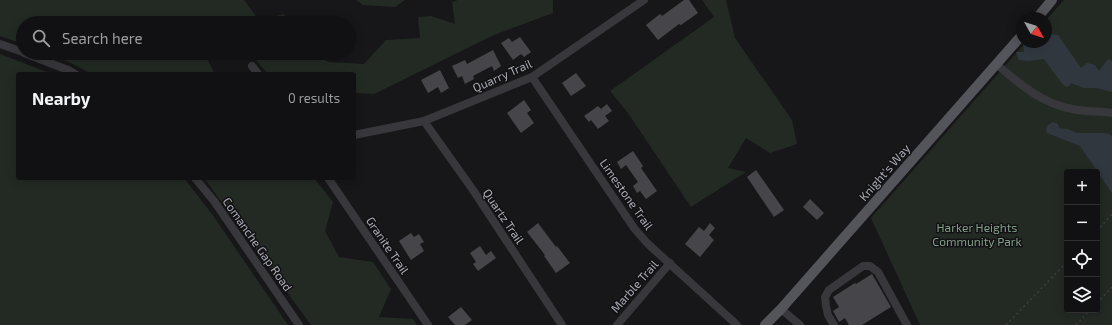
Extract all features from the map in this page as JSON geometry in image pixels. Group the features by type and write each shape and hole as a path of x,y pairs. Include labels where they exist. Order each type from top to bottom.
{"main road":[{"path":"1042,12 1052,0"},
{"name":"Knight's Way","path":"765,325 781,309 1016,42"}],"street":[{"name":"Quarry Trail","path":"356,135 424,121 532,77 634,3 644,0"},
{"path":"0,44 16,50"},
{"path":"42,60 72,72"},
{"path":"996,64 1035,95 1055,105 1077,110 1112,112"},
{"path":"252,66 256,72"},
{"name":"Limestone Trail","path":"532,77 634,228 647,243 737,325"},
{"name":"Quartz Trail","path":"424,121 473,190 562,325"},
{"name":"Comanche Gap Road","path":"197,180 214,201 299,325"},
{"name":"Granite Trail","path":"329,180 428,325"},
{"name":"Marble Trail","path":"617,325 670,263"},
{"path":"834,325 828,315 825,296 829,290 863,266 870,266 878,272 907,325"},
{"path":"781,309 800,325"}],"path":[{"path":"1100,228 1112,214"},
{"path":"1006,325 1064,265"},
{"path":"1100,300 1112,287"},
{"path":"1076,325 1087,313"}],"green space":[{"path":"0,0 244,0 256,16 16,16 16,42 0,36"},
{"path":"356,0 405,0 395,7 363,5"},
{"path":"458,0 553,0 553,13 494,35 374,94 356,93 356,72 266,72 256,60 325,60 329,62 364,64 386,40 420,38 418,17 431,16 455,24 452,2"},
{"path":"702,0 726,0 735,38 792,120 797,144 770,153 746,138 728,168 746,172 691,207 628,113 610,91 714,17"},
{"name":"Harker Heights Community Park","path":"1064,0 1112,0 1112,325 920,325 871,218 1021,48 1052,48 1052,13"},
{"path":"0,54 47,72 16,72 16,180 186,180 212,214 288,325 0,325"},
{"path":"64,60 208,60 214,72 88,72"},
{"path":"205,180 316,180 333,202 325,231 339,257 373,262 391,289 379,317 413,319 417,325 311,325"}],"shaded area":[{"path":"1052,34 1058,35 1081,68 1087,63 1095,65 1099,71 1108,59 1112,61 1112,92 1097,88 1084,88 1071,83 1068,87 1063,85 1044,59 1029,61 1019,60 1016,52 1024,52 1024,48 1052,48"},
{"path":"1053,122 1058,124 1059,128 1068,129 1077,133 1103,133 1112,136 1112,193 1100,175 1100,169 1096,169 1080,146 1047,133 1046,129 1048,125"}],"building":[{"path":"684,0 689,0 698,13 681,25 679,24 658,40 646,25 660,14 662,16"},
{"path":"520,37 531,52 524,57 521,54 513,60 501,43 509,38 512,42"},
{"path":"493,50 501,66 494,71 492,66 473,76 474,79 465,84 462,76 458,78 452,66 465,60 467,64"},
{"path":"440,70 449,88 441,93 438,87 428,93 421,80"},
{"path":"576,73 586,86 571,96 562,83"},
{"path":"524,100 531,110 527,113 534,123 521,133 507,113"},
{"path":"607,104 612,111 605,116 609,121 598,129 591,120 589,122 584,116 598,106 601,109"},
{"path":"633,151 643,166 641,168 657,191 646,199 640,191 637,193 633,186 638,182 626,165 621,169 617,162"},
{"path":"756,170 784,210 774,217 747,177"},
{"path":"810,199 824,213 817,220 803,207"},
{"path":"538,223 570,263 556,273 544,256 545,255 527,232"},
{"path":"710,223 715,228 709,235 714,240 700,257 685,244 699,227 704,231"},
{"path":"411,233 414,237 419,234 424,242 420,244 424,251 411,260 399,241"},
{"path":"480,246 486,255 491,251 496,258 478,271 473,264 476,262 470,253"},
{"path":"872,274 891,307 862,325 849,325 845,318 839,322 833,311 839,307 833,297"},
{"path":"461,307 472,320 465,325 455,325 448,317"}]}
